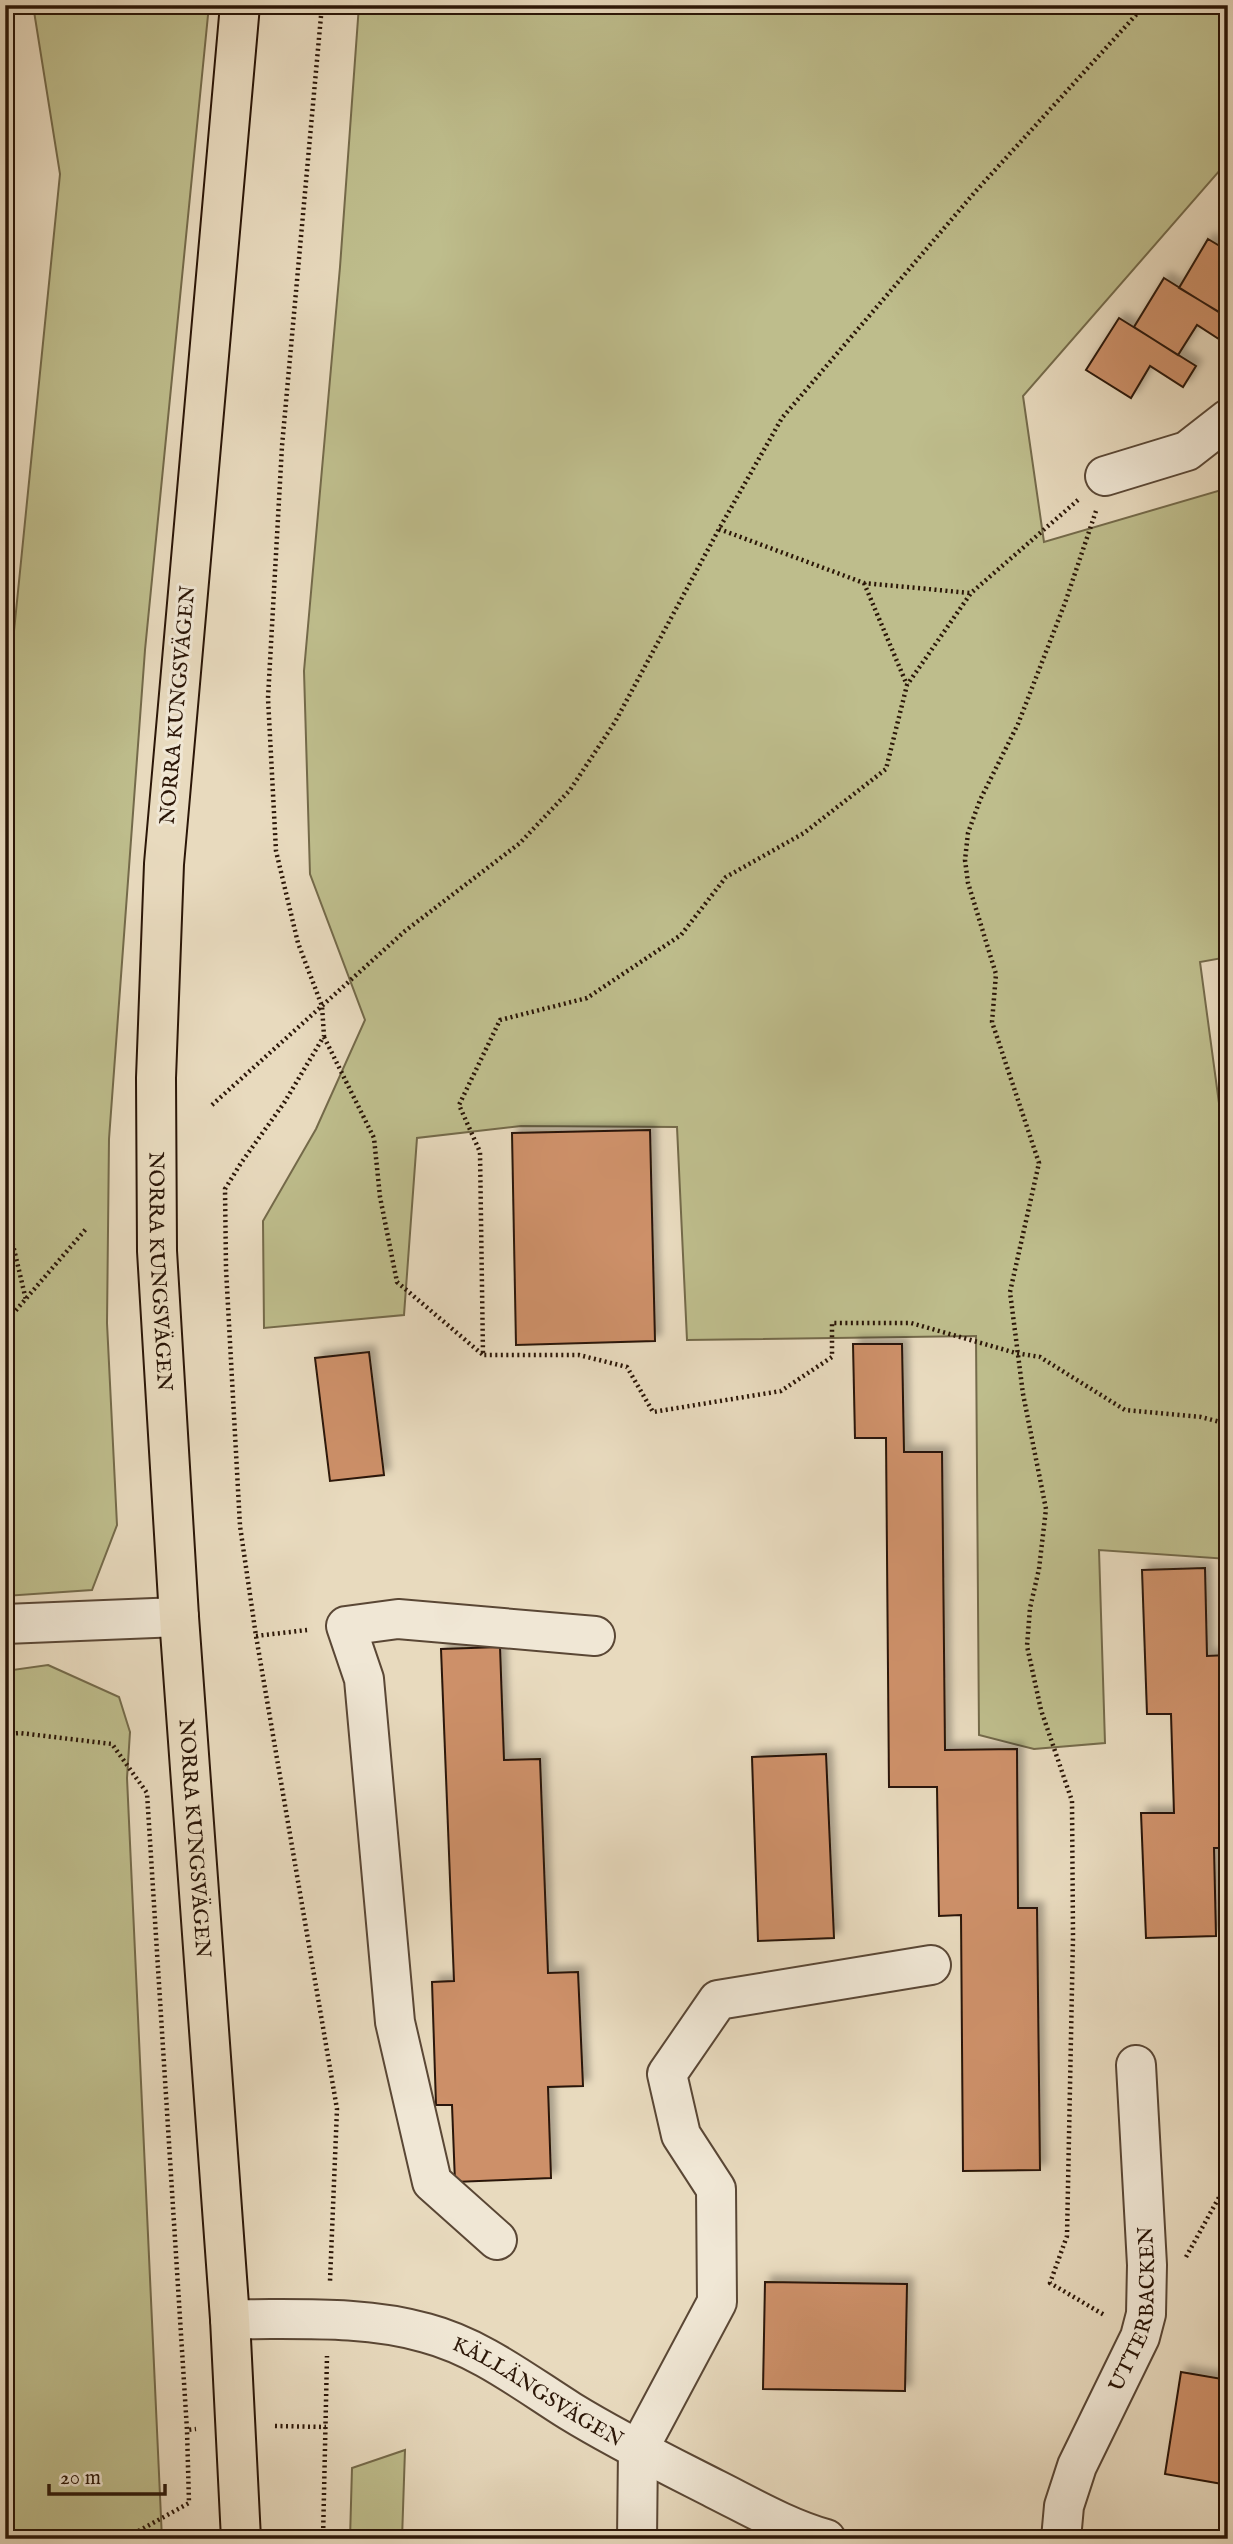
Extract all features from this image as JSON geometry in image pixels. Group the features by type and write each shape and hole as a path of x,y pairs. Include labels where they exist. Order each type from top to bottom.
{"main road":[{"name":"NORRA KUNGSVÄGEN","path":"240,5 165,850 156,1078 158,1251 179,1617 230,2319 241,2539"}],"street":[{"path":"1105,476 1188,451 1228,419"},
{"path":"5,1624 179,1617"},
{"path":"497,2240 432,2182 394,2022 364,1679 346,1626 398,1619 595,1636"},
{"path":"637,2539 638,2450 716,2302 716,2189 681,2135 667,2074 718,2000 930,1965"},
{"name":"UTTERBACKEN","path":"1061,2539 1064,2506 1077,2466 1140,2337 1146,2314 1147,2265 1136,2066"},
{"name":"KÄLLÄNGSVÄGEN","path":"230,2319 378,2323 415,2330 474,2351 589,2423 638,2450 750,2507 808,2534 826,2539"}],"path":[{"path":"323,5 282,446 268,698 276,851 298,943 322,1006 324,1036 374,1138 380,1196 397,1282 483,1355 579,1355 627,1367 653,1412 781,1391 832,1357 832,1323 911,1323 1016,1353 1041,1357 1125,1410 1201,1417 1228,1424"},
{"path":"212,1105 405,931 520,843 570,790 615,722 782,418 975,192 1145,5"},
{"path":"483,1355 480,1152 459,1105 500,1020 587,998 681,935 726,877 804,833 886,769 907,685 971,593 1105,476"},
{"path":"1105,476 1093,525 1018,724 979,800 968,833 965,860 968,883 996,974 992,1022 1039,1163 1010,1292 1016,1353 1046,1509 1039,1569 1030,1608 1027,1646 1041,1710 1072,1801 1073,1937 1067,2236 1051,2283 1140,2337"},
{"path":"719,529 864,583 971,593"},
{"path":"864,583 907,685"},
{"path":"323,2539 328,2320 337,2109 256,1636 240,1526 226,1269 225,1189 284,1103 324,1036"},
{"path":"5,1211 26,1300"},
{"path":"5,1324 86,1229"},
{"path":"256,1636 346,1626"},
{"path":"5,1734 20,1733 112,1744 147,1793 187,2430 188,2503 124,2539"},
{"path":"1181,2265 1228,2181"},
{"path":"187,2430 236,2426 326,2427"}],"shaded area":[{"path":"33,5 209,5 145,650 109,1139 107,1323 117,1525 92,1590 5,1596 5,657 14,631 60,174"},
{"path":"359,5 1228,5 1228,161 1023,396 1044,542 1228,488 1228,957 1200,962 1228,1170 1228,1559 1099,1550 1105,1743 1034,1749 979,1735 976,1336 687,1340 677,1127 521,1126 417,1138 404,1315 264,1328 263,1221 316,1129 365,1020 310,874 304,671 340,267"},
{"path":"48,1665 119,1697 130,1732 127,1778 162,2539 5,2539 5,1671"},
{"path":"405,2450 402,2539 350,2539 352,2468"}],"building":[{"path":"1208,239 1228,251 1226,316 1179,288"},
{"path":"1164,278 1228,318 1228,345 1197,325 1178,355 1134,327"},
{"path":"1119,318 1196,366 1183,387 1150,366 1131,398 1086,370"},
{"path":"650,1130 655,1341 516,1345 512,1133"},
{"path":"853,1344 902,1344 904,1452 942,1452 945,1750 1017,1749 1018,1908 1037,1908 1040,2170 963,2171 961,1915 939,1916 937,1787 889,1787 886,1438 855,1438"},
{"path":"369,1352 384,1475 330,1481 315,1358"},
{"path":"1205,1568 1207,1656 1228,1655 1228,1848 1214,1848 1216,1936 1146,1938 1141,1813 1174,1813 1171,1714 1147,1714 1142,1570"},
{"path":"500,1647 504,1760 540,1759 548,1973 578,1972 583,2086 548,2087 551,2178 455,2182 452,2105 436,2105 432,1982 454,1981 441,1649"},
{"path":"826,1754 834,1938 758,1941 752,1757"},
{"path":"765,2282 907,2284 905,2391 763,2389"},
{"path":"1181,2372 1228,2380 1228,2485 1165,2474"}]}
